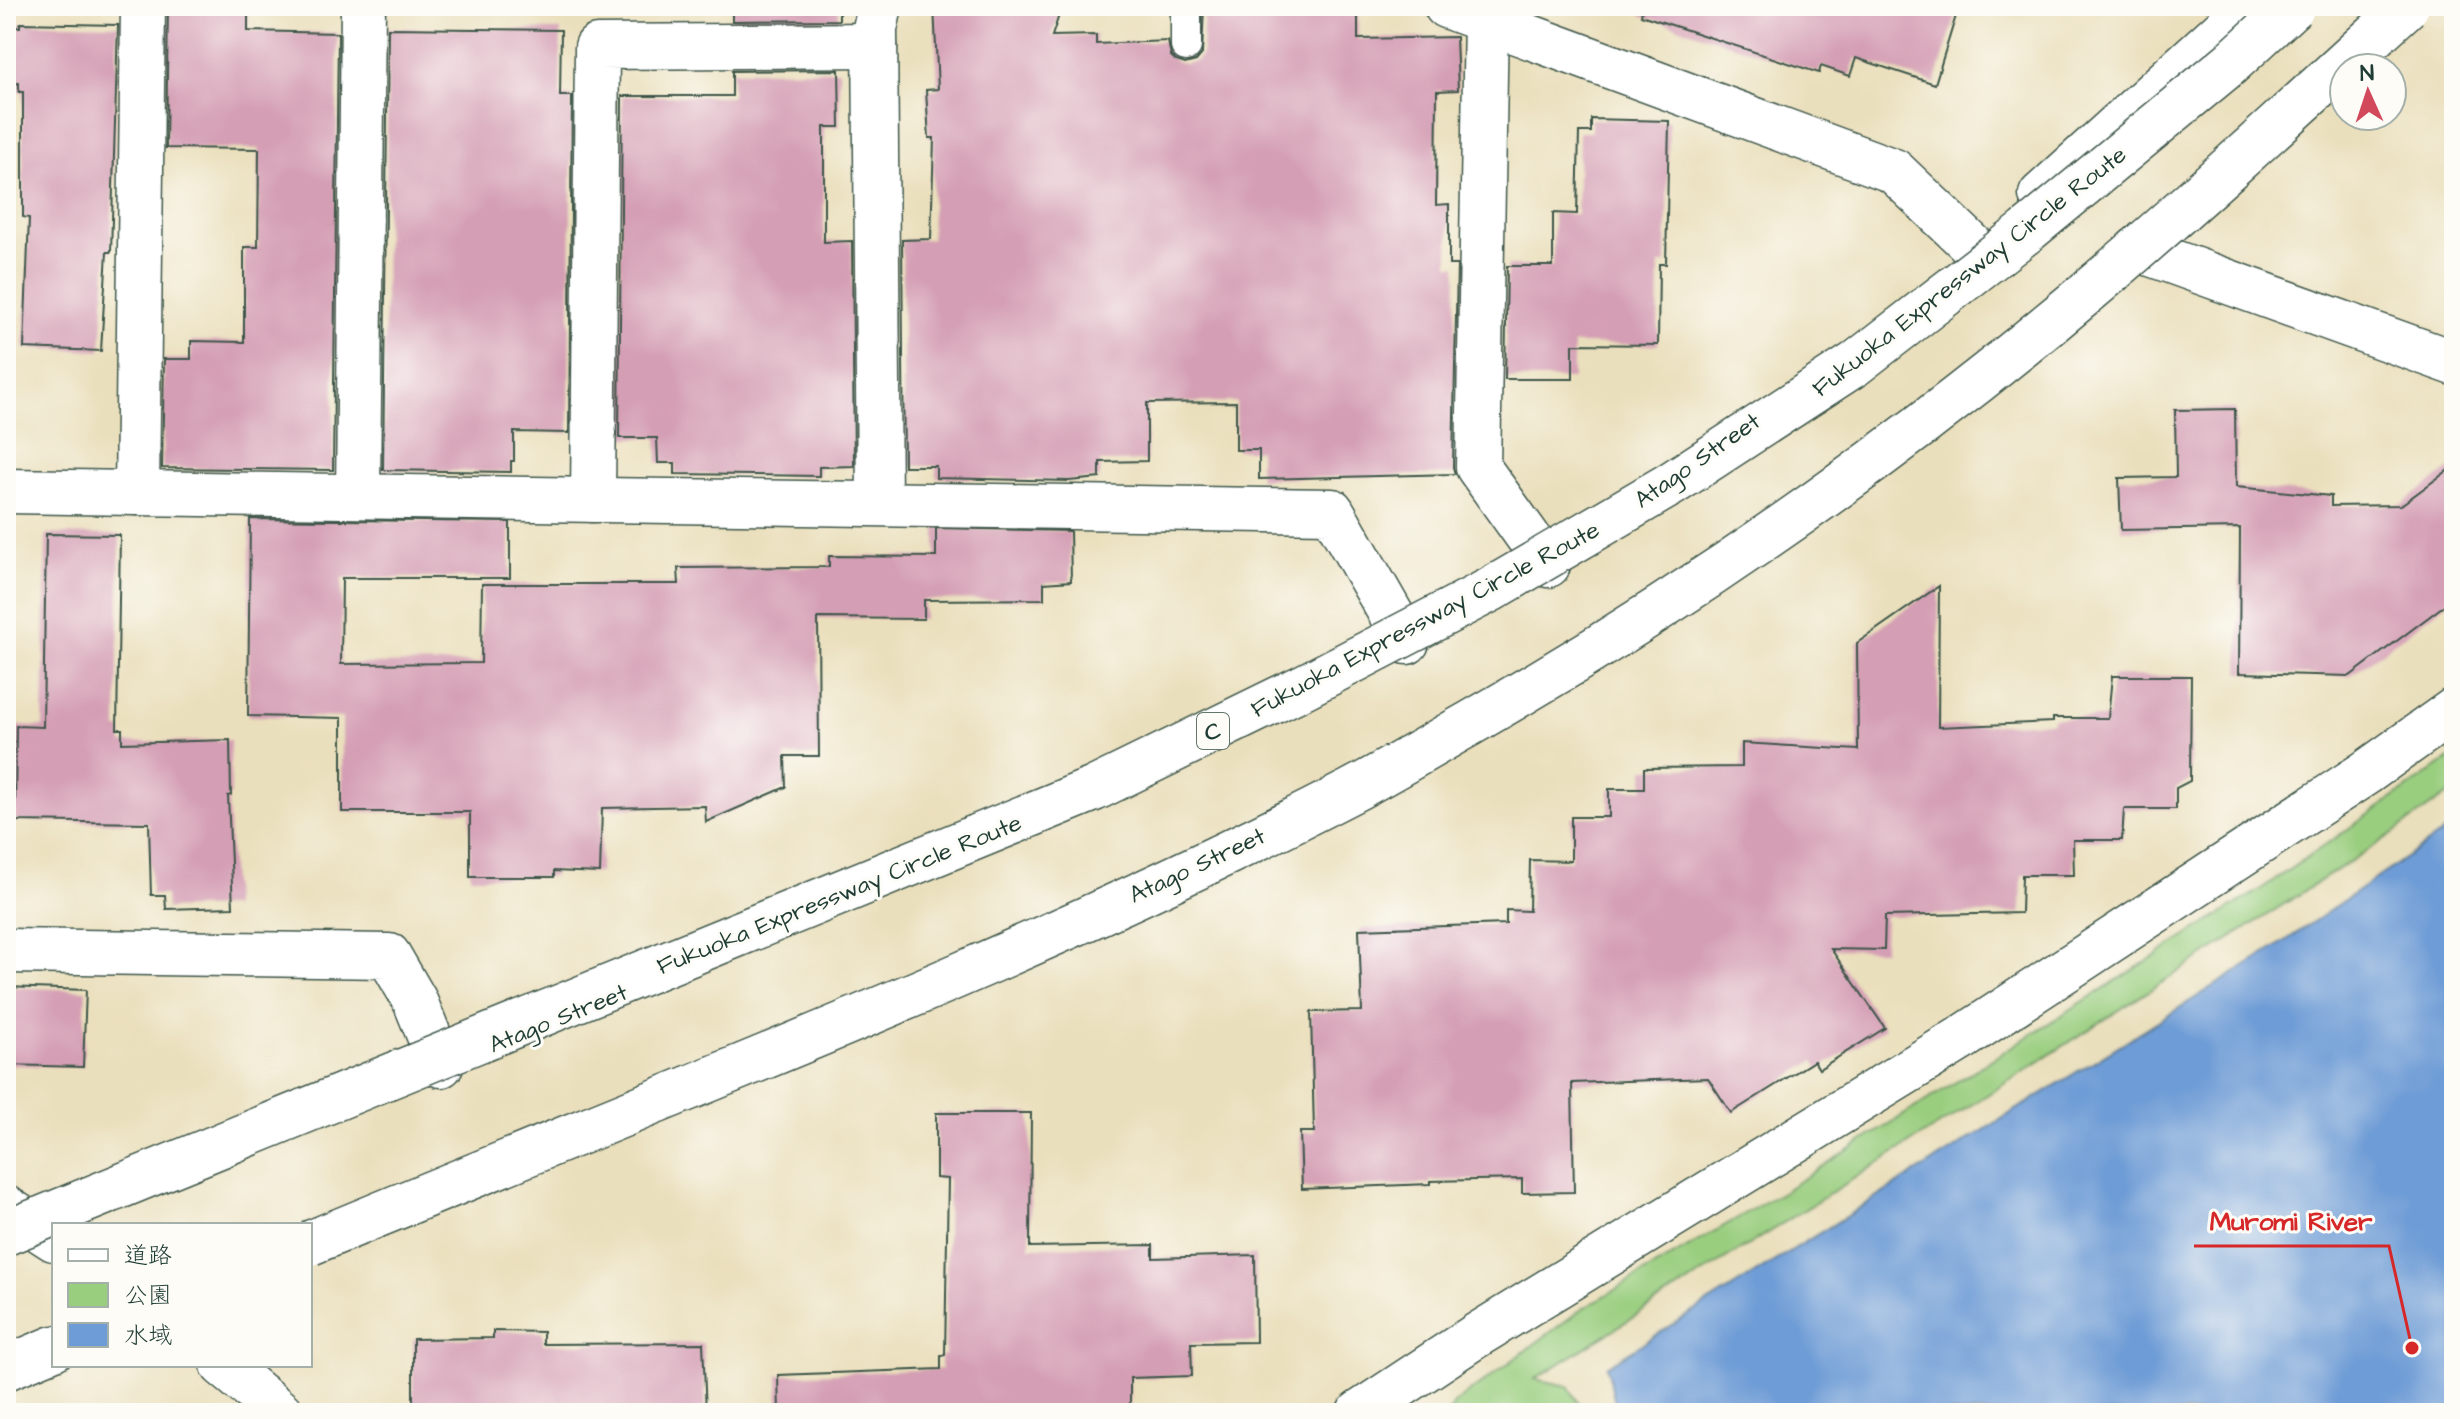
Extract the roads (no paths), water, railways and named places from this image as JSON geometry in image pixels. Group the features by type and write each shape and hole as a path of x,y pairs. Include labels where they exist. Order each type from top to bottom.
{"main road":[{"path":"137,493 143,6"},
{"path":"358,495 363,6"},
{"name":"Atago Street","path":"22,1230 832,907 1124,782 1407,642 1548,565 1844,356 1978,251 2249,6"},
{"name":"Fukuoka Expressway Circle Route","path":"22,1230 1094,789 1303,687 1490,590 1671,484 1855,364 2026,232 2231,63 2293,6"},
{"name":"Atago Street","path":"312,1229 1163,883 1424,756 1632,635 1900,457 2137,249 2398,6"},
{"path":"312,1242 921,990 1137,896 1354,789 1540,683 1720,570 1916,428 2085,295 2407,6"},
{"path":"1548,565 1478,467 1475,10 1894,171 1978,251"},
{"path":"593,500 597,47 878,25 879,501"},
{"path":"2137,249 2454,363"},
{"path":"6,491 879,501 1332,511 1407,642"},
{"path":"1359,1413 1474,1337 1962,1038 2367,772 2454,710"},
{"path":"6,951 389,956 415,1001 441,1065"},
{"path":"6,1358 52,1338"},
{"path":"6,1368 52,1349"},
{"path":"225,1367 281,1413"}],"lane":[{"path":"1186,6 1186,46"}],"water":[{"path":"2454,825 2454,1413 1617,1413 1607,1366 2278,946"}],"place":[{"name":"Muromi River","path":"2412,1348"}]}
